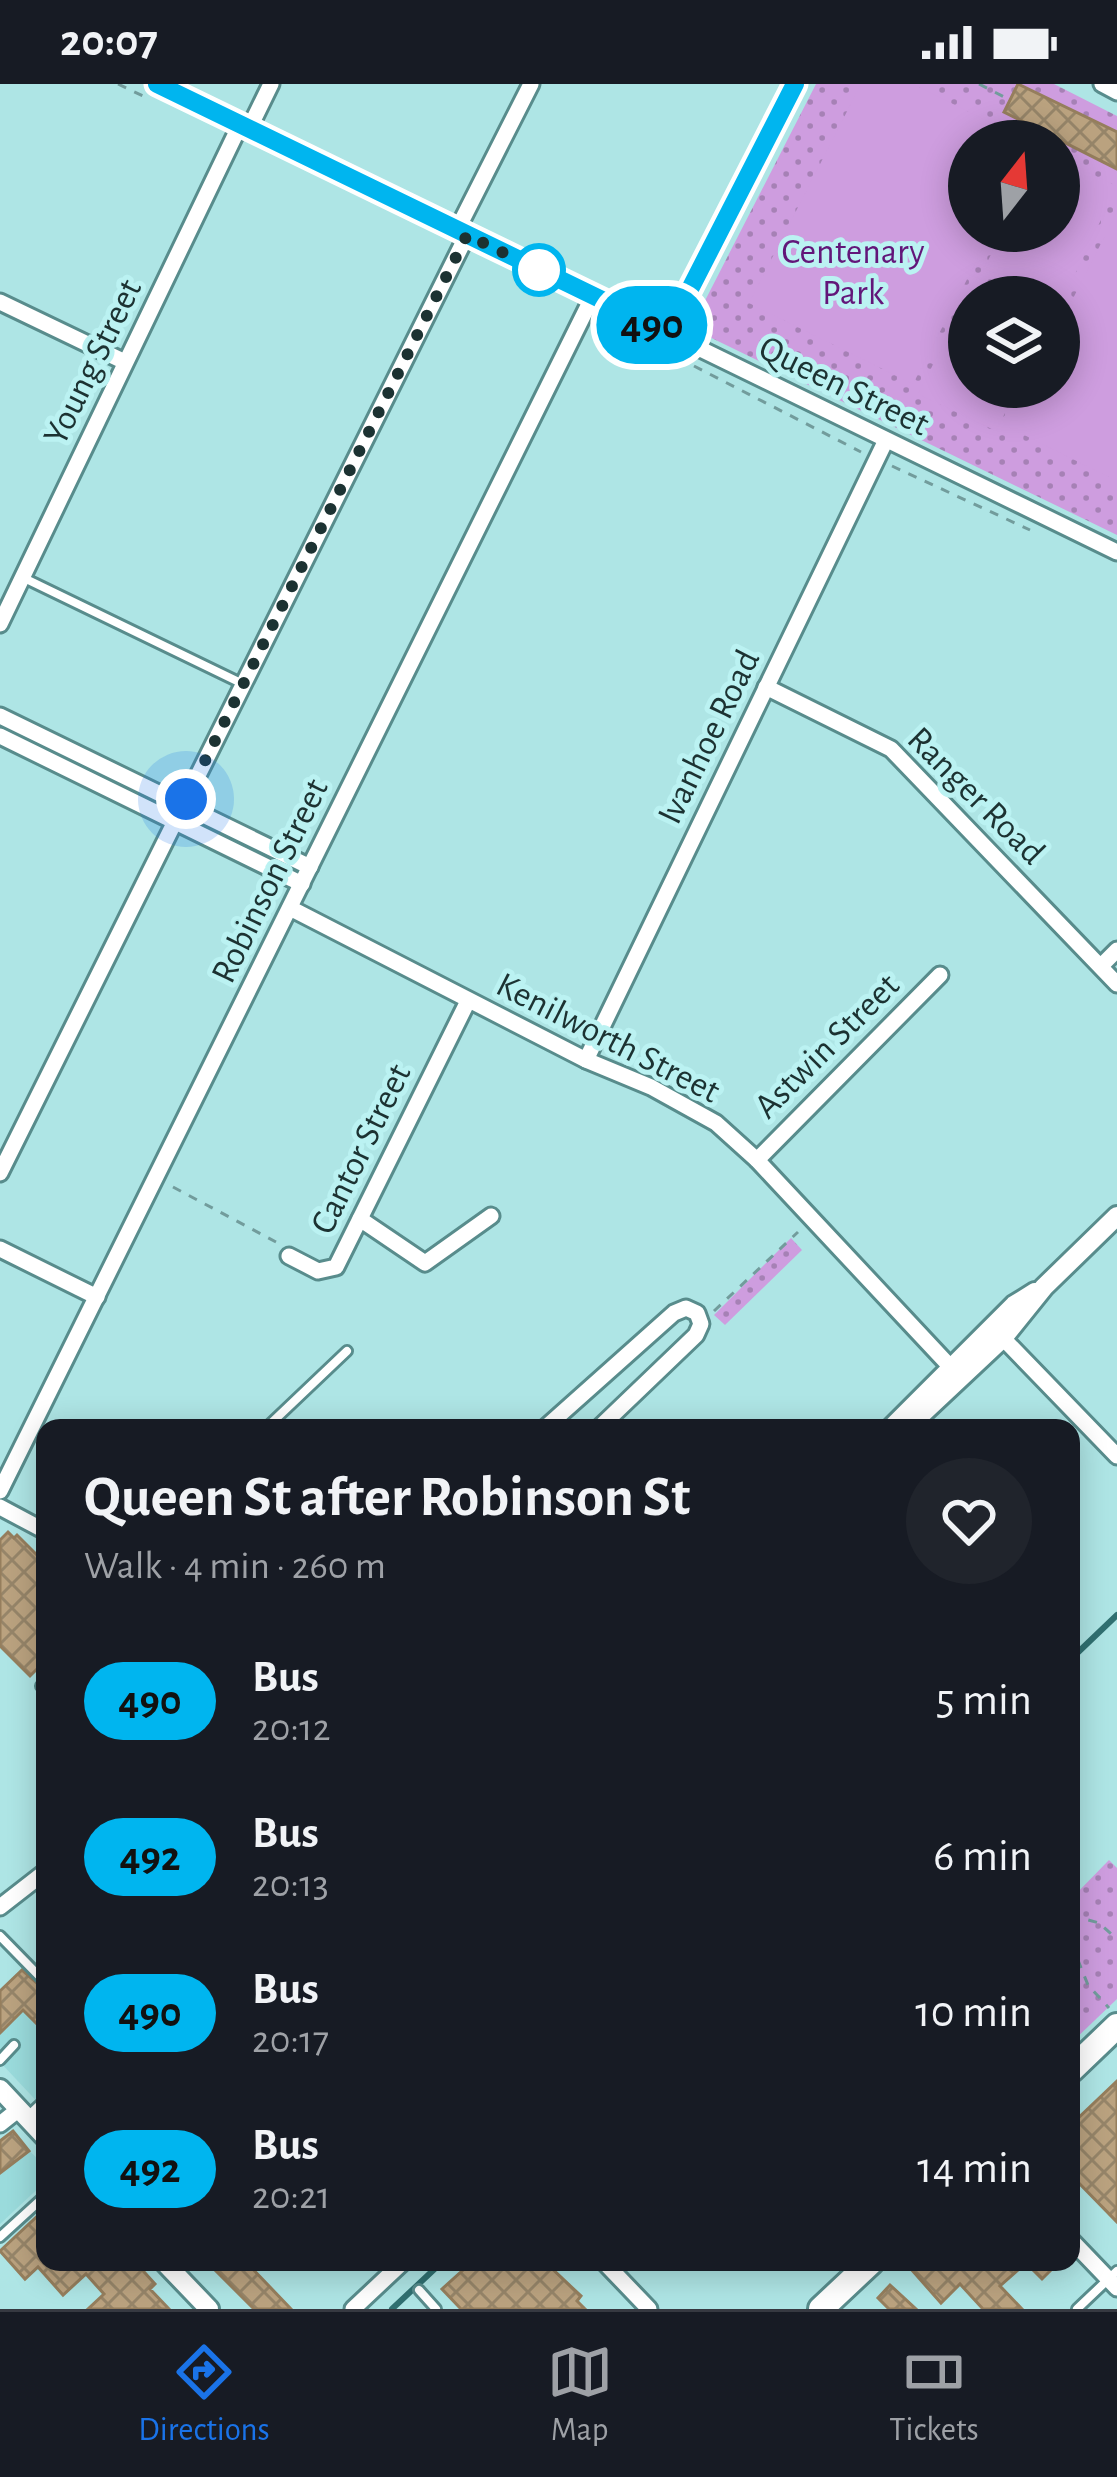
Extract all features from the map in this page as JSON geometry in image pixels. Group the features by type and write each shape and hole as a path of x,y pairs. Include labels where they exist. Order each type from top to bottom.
{"main road":[{"path":"1080,2059 1113,2018"},
{"path":"821,2309 861,2271"}],"street":[{"name":"Queen Street","path":"157,84 1117,552"},
{"name":"Young Street","path":"1,620 125,362 245,127 272,84"},
{"path":"0,1173 243,685 531,84"},
{"path":"1102,84 1117,92"},
{"path":"668,332 791,85"},
{"name":"Robinson Street","path":"0,1491 593,296"},
{"path":"0,302 125,362"},
{"name":"Ivanhoe Road","path":"586,1060 886,440"},
{"name":"Ranger Road","path":"766,687 891,748 1117,984"},
{"path":"0,716 310,867"},
{"path":"0,736 302,884"},
{"name":"Kenilworth Street","path":"290,908 716,1124 757,1160 955,1372"},
{"path":"1100,966 1117,950"},
{"name":"Astwin Street","path":"757,1160 940,975"},
{"name":"Cantor Street","path":"290,1256 318,1271 336,1267 468,1001"},
{"path":"360,1219 425,1263 491,1216"},
{"path":"901,1419 997,1332 1014,1305 1044,1287 1117,1216"},
{"path":"0,1249 97,1297"},
{"path":"554,1419 674,1313 692,1310 701,1324 696,1335 608,1419"},
{"path":"997,1332 1117,1456"},
{"path":"916,1419 955,1372"},
{"path":"0,1507 36,1527"},
{"path":"0,1907 36,1879"},
{"path":"0,2089 36,2127"},
{"path":"0,2124 23,2113"},
{"path":"1080,2248 1114,2280"},
{"path":"173,2271 209,2309"},
{"path":"353,2309 393,2271"},
{"path":"613,2271 649,2309"}],"lane":[{"path":"23,577 243,685"},
{"path":"275,1419 347,1351"},
{"path":"0,1936 36,1973"},
{"path":"0,2060 14,2045"},
{"path":"23,2113 36,2105"},
{"path":"0,2237 36,2204"},
{"path":"1077,2309 1114,2280"},
{"path":"418,2290 436,2309"}],"path":[{"path":"118,84 156,102"},
{"path":"979,84 1010,100"},
{"path":"680,359 876,460 1038,534"},
{"name":"Cantor Street","path":"156,1178 280,1244 290,1256"},
{"path":"701,1324 791,1235 816,1222"},
{"path":"1080,1917 1100,1923 1117,1939"},
{"path":"1080,1965 1088,1985 1113,2018"}],"shaded area":[{"path":"22,1968 36,1982 36,2100 0,2062 0,1991"},
{"path":"11,2133 36,2157 36,2190 0,2224 0,2141"}],"green space":[{"name":"Centenary Park","path":"816,84 1054,84 1117,116 1117,535 691,328"},
{"path":"861,84 913,84 985,120 948,120 948,252 981,252 969,276 948,276 948,316 913,384 749,303"},
{"path":"1080,169 1117,186 1074,276 1001,276 984,268 992,252 1080,252"},
{"path":"1117,212 1117,481 1008,427 1018,408 1080,408 1080,285"},
{"path":"948,335 948,408 1008,408 996,431 918,394"},
{"path":"791,1238 802,1250 725,1325 714,1315"},
{"path":"1109,1860 1117,1868 1117,1999 1080,2034 1080,1890"}],"building":[{"path":"1018,84 1117,132 1117,169 1080,150 1080,120 1020,120 1004,112"},
{"path":"8,1532 14,1538 17,1535 36,1554 36,1670 30,1676 0,1646 0,1540"},
{"path":"22,1970 36,1982 36,2023 23,2010 0,2033 0,1991"},
{"path":"1117,2081 1117,2222 1080,2184 1080,2116"},
{"path":"13,2131 29,2151 0,2173 0,2141"},
{"path":"36,2217 36,2269 25,2279 0,2251"},
{"path":"42,2271 143,2271 155,2284 150,2289 169,2309 88,2309 104,2294 86,2274 63,2295"},
{"path":"216,2271 255,2271 291,2309 254,2309"},
{"path":"462,2271 555,2271 581,2296 577,2301 585,2309 461,2309 442,2289"},
{"path":"913,2271 1017,2271 1000,2286 1022,2309 983,2309 960,2284 941,2303"},
{"path":"890,2285 916,2309 889,2309 878,2298"}],"waterway":[{"path":"1080,1650 1117,1615"},
{"path":"392,2309 432,2271"}],"bus line":[{"name":"490","path":"157,84 668,332 795,84"}],"route":[{"path":"186,799 467,235 539,270"}]}
